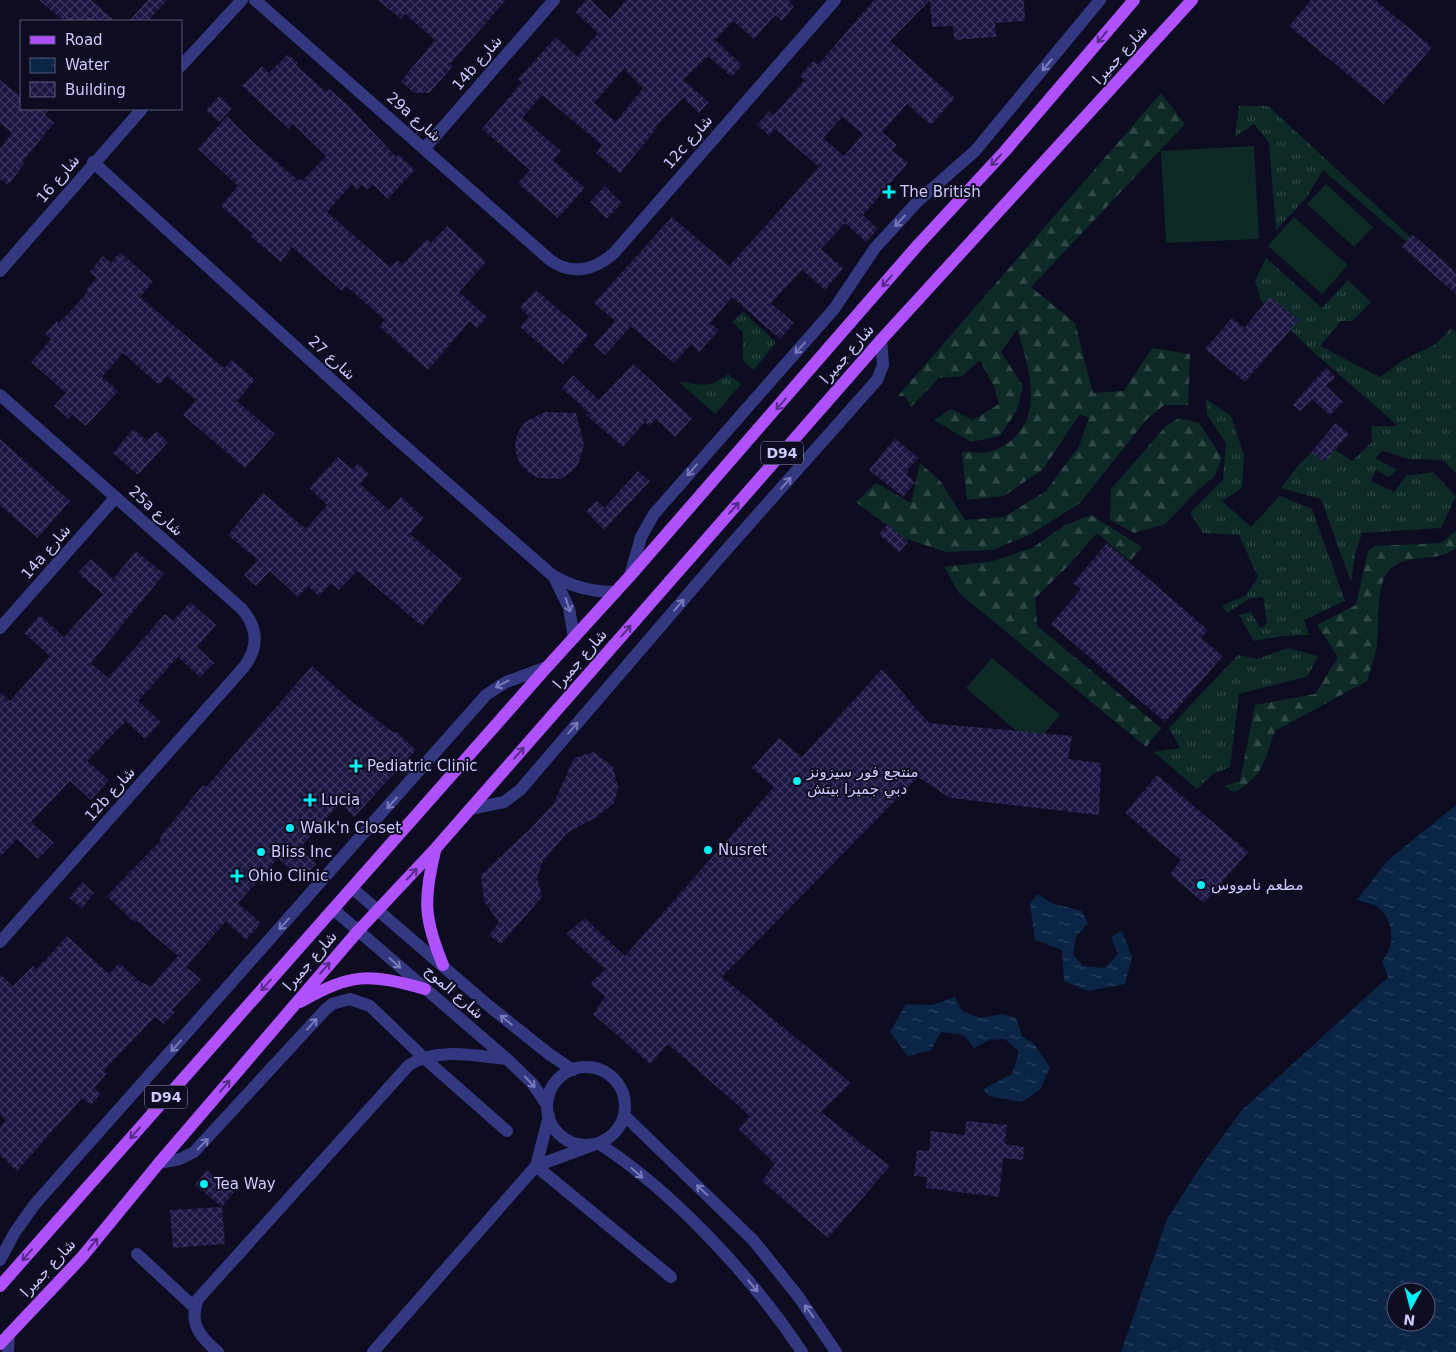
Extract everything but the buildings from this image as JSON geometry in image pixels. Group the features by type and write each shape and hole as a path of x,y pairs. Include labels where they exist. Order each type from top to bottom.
{"main road":[{"name":"شارع جميرا","path":"0,1286 547,667 616,592 917,246 1005,151 1134,0"},
{"name":"شارع جميرا","path":"0,1344 82,1258 159,1163 293,1005 378,909 436,848 881,340 1192,0"},
{"path":"436,848 426,892 426,910 431,937 442,965"},
{"path":"293,1005 329,986 349,979 367,976 392,980 425,989"}],"street":[{"path":"182,65 242,0"},
{"name":"29a شارع","path":"255,0 550,260"},
{"name":"14b شارع","path":"424,148 554,0"},
{"name":"12c شارع","path":"550,260 565,268 589,268 603,262 614,253 835,0"},
{"path":"630,576 641,537 654,514 834,309 875,248 918,201 975,151 1100,0"},
{"name":"شارع 16","path":"0,271 141,110"},
{"name":"شارع 27","path":"94,162 390,433 552,575 570,585 585,589 616,592"},
{"path":"470,809 504,802 520,790 720,557 877,380 884,365 881,340"},
{"name":"25a شارع","path":"0,395 242,609 250,619 255,631 255,644 252,656 244,667"},
{"name":"14a شارع","path":"0,628 116,497"},
{"name":"شارع 27","path":"552,575 569,608 574,638"},
{"name":"12b شارع","path":"0,942 244,667"},
{"path":"0,1260 15,1232 35,1204 486,695 506,682 547,667"},
{"name":"شارع الموج","path":"352,888 538,1046 572,1070"},
{"name":"شارع الموج","path":"333,909 507,1059 532,1083 548,1110"},
{"path":"159,1163 187,1156 200,1147 325,1010 341,1001 360,1001 370,1006 424,1058 507,1131"},
{"path":"218,1352 200,1337 195,1327 194,1307 202,1292 409,1065 424,1058 456,1055 507,1059"},
{"path":"373,1352 536,1166 610,1137 619,1127 624,1115 623,1094 610,1075 592,1068 572,1070 562,1075 554,1084 549,1094 548,1110 536,1166"},
{"path":"548,1110 553,1126 560,1135 581,1145 595,1144 626,1163 715,1243 765,1300 802,1352"},
{"path":"624,1115 753,1240 798,1296 836,1352"},
{"path":"536,1166 671,1277"},
{"path":"137,1254 194,1307"},
{"path":"8,1352 9,1334"}],"green space":[{"path":"1161,93 1185,124 1031,287 1075,323 1093,393 1124,391 1152,348 1190,354 1188,405 1164,405 1146,420 1080,503 1031,534 993,550 946,552 904,538 856,502 876,483 911,503 920,463 941,482 965,520 1004,517 1046,491 1079,446 1089,418 1080,414 1043,469 1004,496 967,500 962,452 982,453 993,451 1010,441 1022,429 1028,414 1031,398 1030,381 1017,329 1001,352 1023,386 1017,410 1000,436 971,442 934,420 951,409 973,420 999,404 994,387 980,360 962,376 939,378 911,407 905,396 898,396"},
{"path":"1239,106 1268,106 1456,279 1456,284 1323,170 1307,197 1276,230 1269,143 1254,124 1235,137"},
{"path":"1254,146 1259,239 1166,243 1161,151"},
{"path":"1326,184 1373,227 1354,247 1307,204"},
{"path":"1294,217 1348,265 1322,294 1268,246"},
{"path":"1266,258 1322,308 1348,280 1371,302 1352,321 1341,321 1320,346 1380,377 1405,359 1436,344 1451,328 1456,332 1456,473 1442,460 1409,459 1382,451 1375,458 1397,470 1389,477 1376,470 1371,481 1394,492 1406,476 1433,472 1456,496 1441,528 1362,533 1355,555 1351,582 1321,499 1281,488 1300,463 1324,442 1352,461 1372,442 1371,426 1398,426 1310,349 1261,301 1255,281"},
{"path":"743,312 776,342 754,370 743,361 743,332 732,322"},
{"path":"728,374 741,384 715,414 678,381 704,385 716,382"},
{"path":"1206,399 1231,416 1244,455 1242,488 1222,501 1251,527 1280,496 1312,509 1345,601 1304,620 1309,635 1282,636 1254,641 1239,615 1251,612 1260,628 1267,624 1263,597 1249,599 1227,613 1222,606 1246,595 1258,577 1239,535 1203,533 1190,513 1223,480 1226,443 1207,415"},
{"path":"1179,418 1199,423 1222,458 1214,477 1199,489 1165,524 1134,533 1110,520 1111,489 1166,426"},
{"path":"1091,515 1142,547 1130,561 1097,533 1065,569 1035,598 1037,626 1161,728 1146,747 959,593 944,567 993,561 1032,548 1065,525"},
{"path":"1456,531 1456,548 1442,555 1401,562 1387,573 1380,593 1376,651 1367,681 1275,731 1262,767 1252,780 1234,792 1224,786 1240,781 1255,705 1315,694 1338,657 1317,625 1356,605 1368,551 1375,546 1441,543"},
{"path":"1288,648 1318,656 1308,676 1239,694 1230,767 1213,774 1197,789 1154,752 1180,748 1169,728 1238,655 1257,659"},
{"path":"992,658 1060,715 1034,746 966,688"}],"water":[{"path":"1456,805 1456,1352 1121,1352 1167,1219 1201,1166 1242,1110 1388,977 1382,961 1391,942 1388,920 1379,908 1357,900 1387,861"},
{"path":"1038,894 1051,903 1082,911 1088,923 1076,937 1073,955 1083,966 1105,968 1118,954 1111,937 1122,931 1132,957 1125,984 1088,991 1064,981 1062,950 1035,940 1030,903"},
{"path":"955,997 962,1011 980,1018 1003,1014 1016,1018 1022,1036 1035,1045 1050,1067 1040,1090 1021,1102 989,1096 983,1089 1012,1074 1019,1052 1005,1039 989,1040 974,1048 964,1035 941,1032 931,1050 908,1056 890,1032 906,1004 932,1005"}],"place":[{"name":"The British","path":"889,192"},
{"name":"Pediatric Clinic","path":"356,766"},
{"name":"منتجع فور سيزونز دبي جميرا بيتش","path":"797,781"},
{"name":"Lucia","path":"310,800"},
{"name":"Walk'n Closet","path":"290,828"},
{"name":"Nusret","path":"708,850"},
{"name":"Bliss Inc","path":"261,852"},
{"name":"Ohio Clinic","path":"237,876"},
{"name":"مطعم نامووس","path":"1201,885"},
{"name":"Tea Way","path":"204,1184"}]}
